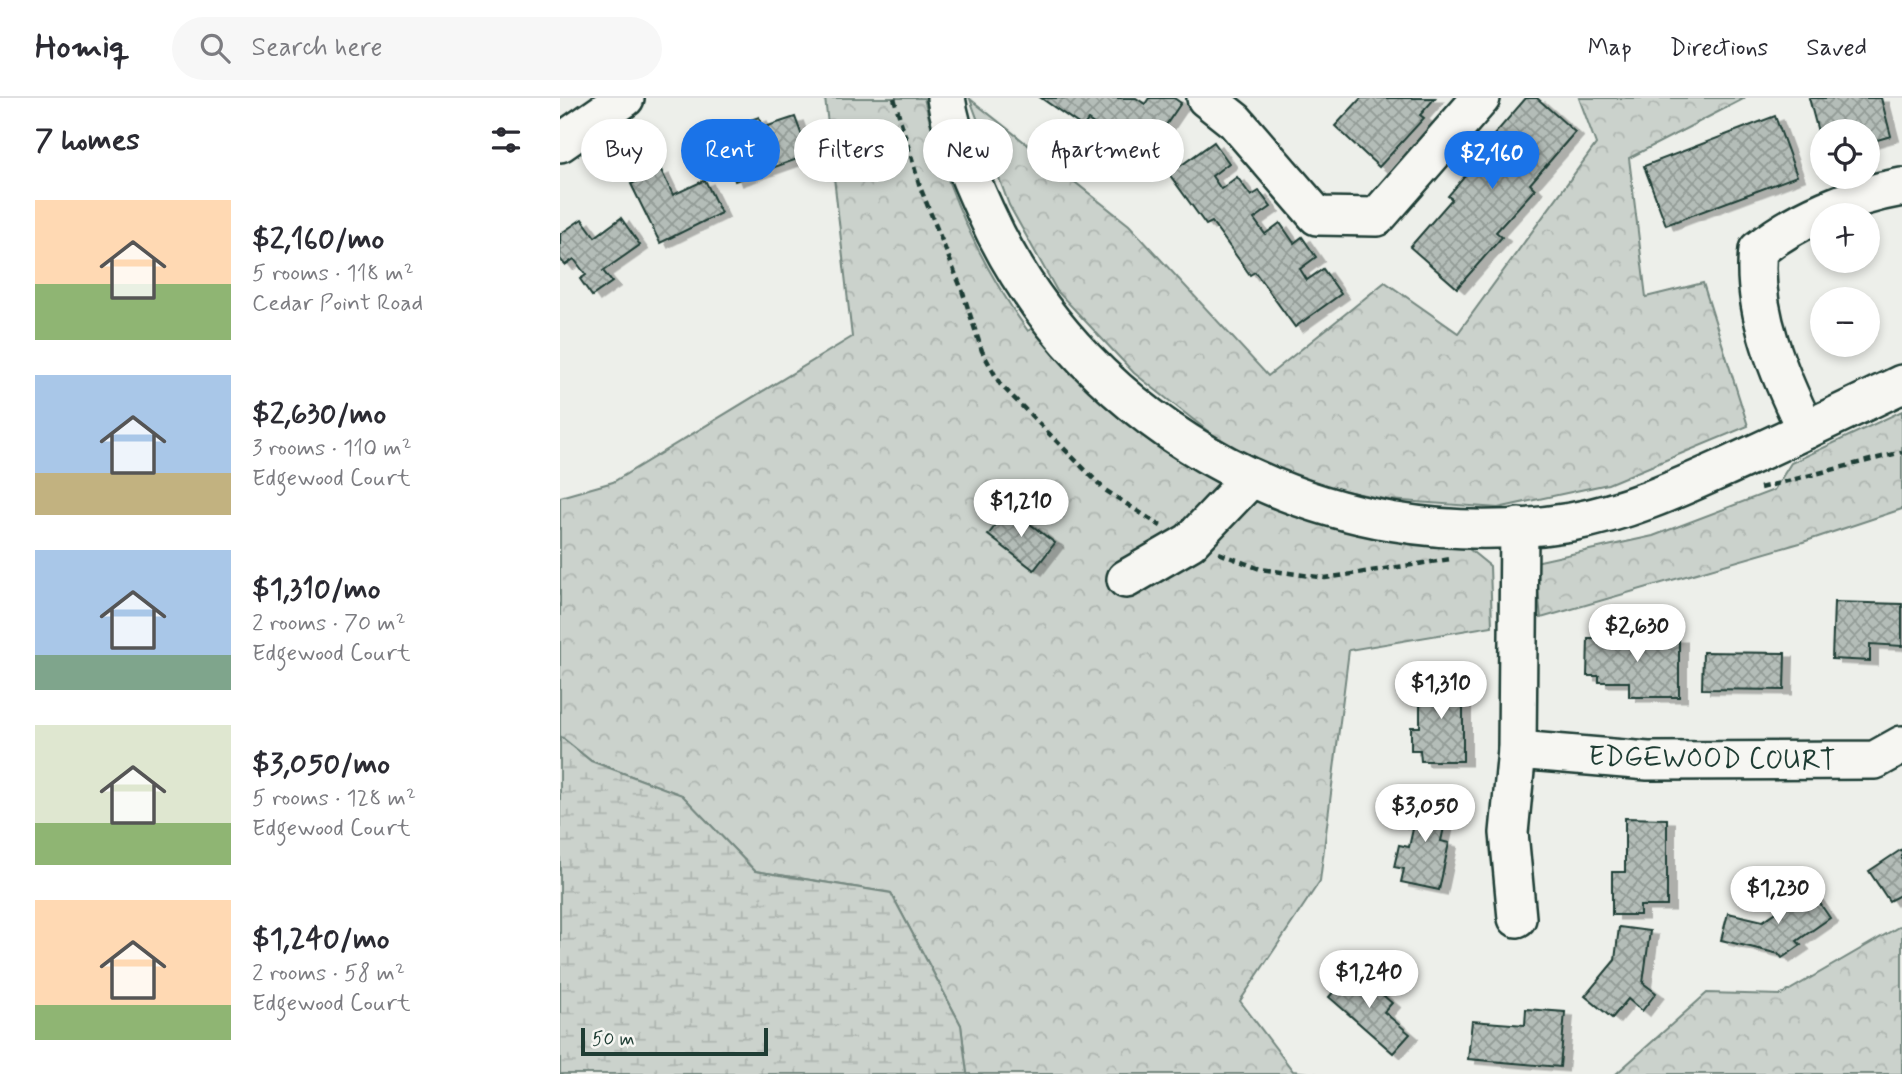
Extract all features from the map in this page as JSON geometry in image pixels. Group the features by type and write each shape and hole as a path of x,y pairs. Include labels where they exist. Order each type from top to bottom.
{"street":[{"path":"560,143 625,98"},
{"path":"946,98 969,177 1000,246 1040,309 1089,366 1146,415 1209,457 1275,490 1346,514 1421,526 1519,527 1571,522 1644,504 1902,384"},
{"path":"1206,98 1235,121 1317,216 1377,216 1481,98"},
{"path":"1806,430 1790,396 1763,316 1756,267 1758,250 1786,227 1883,191 1902,187"},
{"path":"1126,579 1190,542 1251,478"},
{"path":"1517,918 1509,833 1517,750 1519,527"},
{"name":"EDGEWOOD COURT","path":"1517,750 1648,761 1875,760 1902,745"}],"path":[{"path":"894,98 920,187 962,290 982,351 1000,384 1105,490 1176,536 1260,569 1325,578 1465,558"},
{"path":"1756,489 1902,452"}],"green space":[{"path":"825,98 924,98 929,119 923,119 923,182 949,182 978,249 1028,331 1039,323 1202,471 1271,508 1340,529 1408,542 1469,549 1490,566 1492,626 1349,650 1320,881 1240,1001 1293,1071 1317,1074 967,1074 961,1025 891,893 755,871 682,795 591,761 560,736 560,497 613,482 852,337 834,182 909,182 909,119 827,119"},
{"path":"1579,98 1745,98 1629,158 1646,297 1703,283 1748,426 1608,484 1498,508 1389,500 1292,480 1209,432 1134,373 1057,291 1009,205 1001,182 1013,182 1013,133 1027,144 1027,182 1075,182 1129,225 1268,376 1385,282 1458,333 1596,144"},
{"path":"970,99 995,119 977,119"},
{"path":"1902,411 1902,509 1800,543 1541,618 1535,562 1653,536 1774,490 1791,463"},
{"path":"560,736 591,761 682,795 755,871 891,893 961,1025 967,1074 560,1074"},
{"path":"1902,925 1902,1074 1616,1074 1707,993 1781,995"}],"building":[{"path":"1041,98 1136,98 1145,104 1149,98 1174,98 1181,103 1170,119 1071,119"},
{"path":"1361,98 1435,98 1420,115 1424,118 1379,167 1335,126"},
{"path":"1526,98 1537,98 1575,132 1530,184 1535,189 1496,232 1502,237 1457,288 1410,247 1452,199 1448,196 1490,147 1486,144"},
{"path":"1809,98 1881,98 1891,136 1880,139 1880,119 1815,119"},
{"path":"1775,116 1797,176 1666,225 1644,166"},
{"path":"795,117 794,119 794,160 780,165 780,122"},
{"path":"1214,142 1229,163 1212,176 1221,189 1237,177 1251,196 1259,191 1271,207 1254,219 1265,234 1280,223 1294,243 1302,237 1316,257 1300,269 1307,280 1323,269 1341,294 1295,327 1255,272 1250,275 1212,222 1206,225 1175,182 1184,182 1184,163"},
{"path":"667,182 673,195 706,182 721,213 660,243 631,184"},
{"path":"621,218 640,245 603,271 612,282 592,296 580,279 586,275 574,259 565,265 560,259 560,234 582,219 595,237"},
{"path":"1009,508 1055,543 1034,570 988,535"},
{"path":"1834,602 1902,604 1902,646 1870,644 1870,661 1832,659"},
{"path":"1588,638 1679,638 1679,697 1629,697 1629,682 1599,682 1599,676 1587,676"},
{"path":"1703,652 1785,653 1784,690 1702,689"},
{"path":"1435,673 1463,673 1463,761 1421,761 1420,750 1411,750 1411,727 1420,727 1420,690 1435,690"},
{"path":"1418,794 1450,800 1441,841 1449,843 1439,890 1401,882 1404,869 1394,867 1399,845 1409,847 1413,829 1406,827 1410,812 1414,813"},
{"path":"1625,818 1667,819 1667,906 1640,906 1640,915 1612,915 1612,872 1625,872"},
{"path":"1902,849 1902,894 1889,901 1869,871"},
{"path":"1810,889 1830,918 1797,941 1801,945 1782,958 1779,954 1721,940 1728,913 1763,921"},
{"path":"1619,927 1650,931 1643,983 1656,993 1642,1011 1628,999 1612,1018 1585,996 1615,960"},
{"path":"1353,969 1392,1003 1384,1012 1410,1034 1393,1053 1329,997"},
{"path":"1526,1009 1565,1012 1560,1067 1468,1059 1472,1021 1525,1025"}]}
